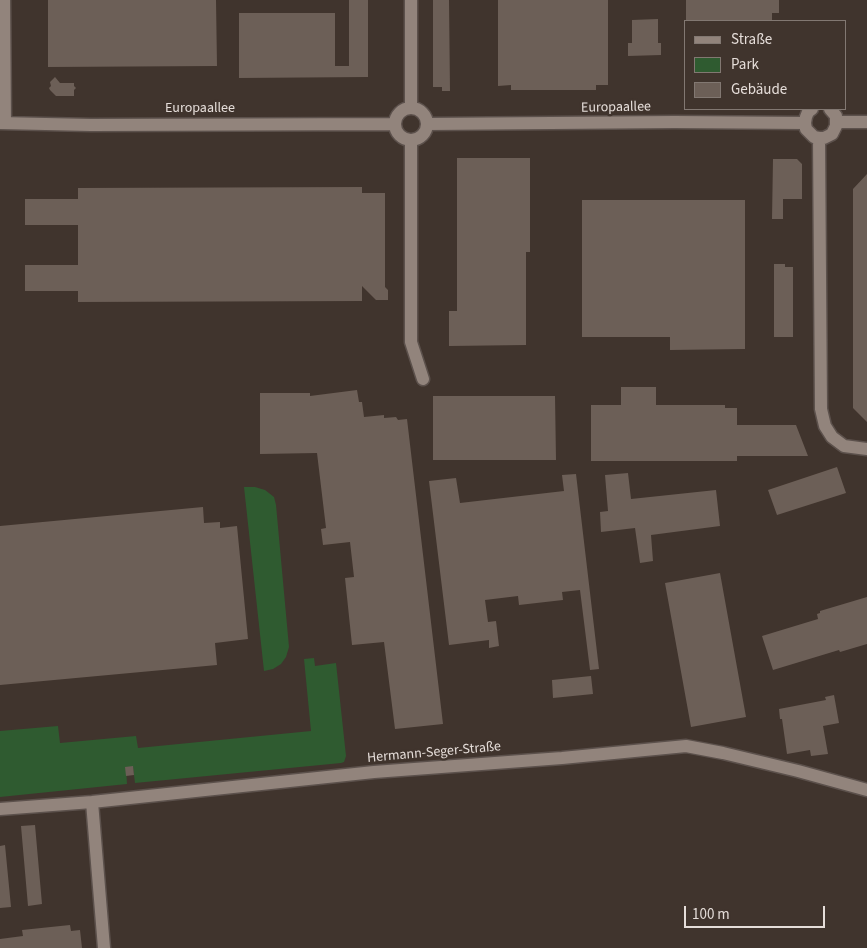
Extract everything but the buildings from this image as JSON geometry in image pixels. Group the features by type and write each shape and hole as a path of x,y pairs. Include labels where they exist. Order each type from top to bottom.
{"street":[{"name":"Europaallee","path":"4,0 2,123 91,125 395,124"},
{"path":"411,0 411,108"},
{"path":"411,108 423,112 428,124 423,135 416,140 399,135 395,124 396,118 400,113 411,108"},
{"path":"811,110 806,118 806,129 814,136 820,138 832,134 836,126 836,116 831,110"},
{"path":"837,122 867,122"},
{"name":"Europaallee","path":"428,124 805,123"},
{"path":"820,138 821,410 825,426 832,437 844,446 867,449"},
{"path":"411,140 411,342 423,379"},
{"name":"Hermann-Seger-Straße","path":"0,809 92,802 374,772 562,758 686,746 723,753 867,790"},
{"path":"92,802 104,948"}],"green space":[{"path":"244,487 255,487 265,490 274,497 276,505 289,647 286,657 281,664 273,669 264,671"},
{"path":"314,658 315,666 336,663 346,756 344,762 135,783 133,767 126,767 127,784 0,797 0,731 58,726 60,743 136,736 138,748 311,731 304,659"}]}
